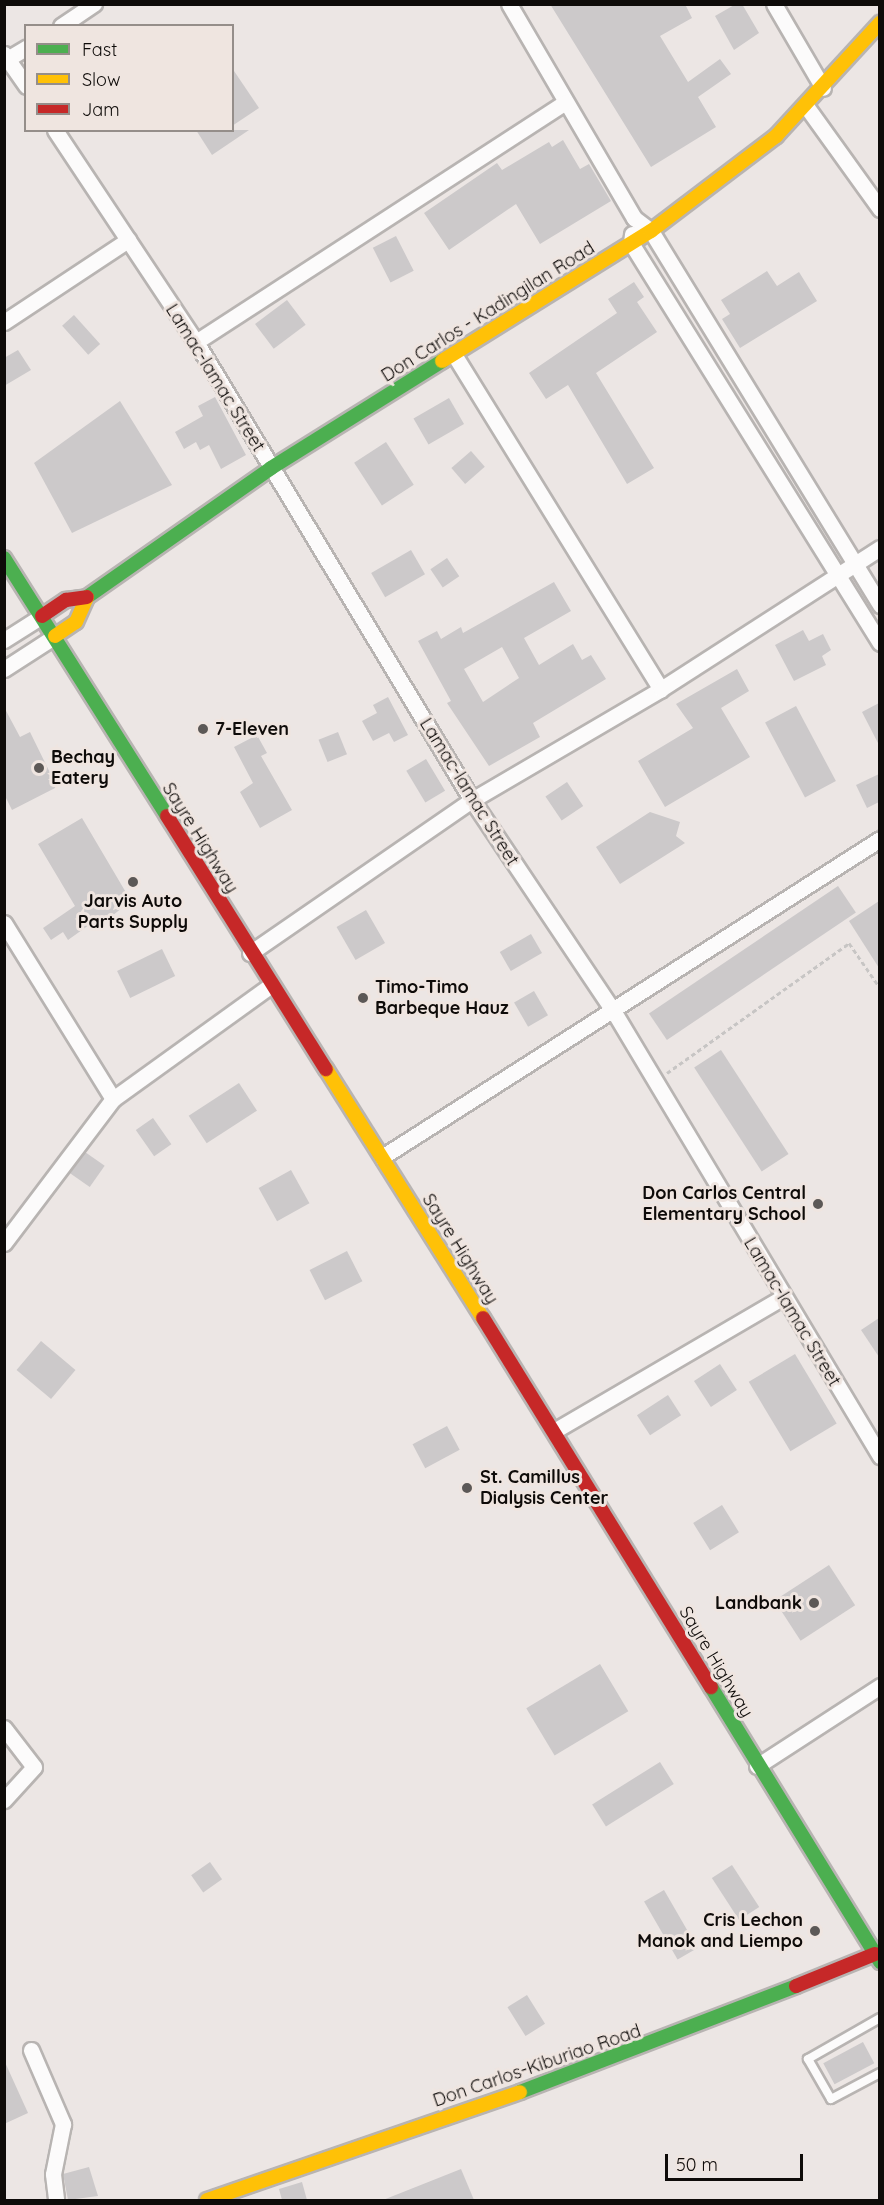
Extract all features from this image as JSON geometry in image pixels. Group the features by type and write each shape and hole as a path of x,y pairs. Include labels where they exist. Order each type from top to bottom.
{"main road":[{"name":"Don Carlos - Kadingilan Road","path":"87,597 271,468 455,356 651,231 777,136 823,88 879,23"},
{"name":"Sayre Highway","path":"4,558 55,636 250,953 382,1157 554,1431 757,1766 878,1955"},
{"path":"42,616 66,600 87,597"},
{"path":"55,636 76,622 87,597"},
{"name":"Don Carlos-Kiburiao Road","path":"207,2200 620,2057 878,1955"}],"street":[{"path":"64,24 94,4"},
{"path":"509,4 634,218 651,231 879,605"},
{"path":"774,4 823,88"},
{"path":"24,49 6,58 24,83"},
{"path":"196,342 566,102"},
{"path":"806,106 879,209"},
{"name":"Lamac-lamac Street","path":"56,132 196,342 472,800 614,1012 782,1298 879,1456"},
{"path":"634,218 632,243 879,643"},
{"path":"4,322 128,240"},
{"path":"455,356 660,689"},
{"path":"250,953 472,800 660,689 879,548"},
{"path":"4,640 42,616"},
{"path":"4,669 55,636"},
{"path":"382,1157 614,1012 879,839"},
{"path":"4,923 113,1099"},
{"path":"4,1243 113,1099 271,985"},
{"path":"554,1431 782,1298"},
{"path":"757,1766 879,1686"},
{"path":"4,1728 34,1767 4,1800"},
{"path":"31,2050 63,2124 53,2174 56,2200"}],"lane":[{"path":"879,2018 808,2059 831,2099 879,2073"}],"path":[{"path":"655,1082 849,943 879,988"}],"building":[{"path":"550,4 685,4 692,18 660,36 688,82 720,59 731,74 698,97 716,127 651,167"},
{"path":"736,4 742,4 759,33 734,50 715,16"},
{"path":"234,71 259,108 234,125"},
{"path":"249,130 212,155 197,132"},
{"path":"563,140 580,169 589,164 611,201 540,244 516,204 449,250 424,213 497,163 502,170 549,142 552,147"},
{"path":"396,236 414,271 391,283 373,248"},
{"path":"767,271 777,286 799,272 817,301 740,348 722,319 730,314 721,300"},
{"path":"634,282 644,297 637,302 657,332 596,373 654,468 627,484 568,385 546,399 529,373 617,313 608,299"},
{"path":"287,300 306,325 274,349 255,324"},
{"path":"74,315 100,344 88,355 62,326"},
{"path":"18,350 31,370 4,386 4,358"},
{"path":"215,397 246,455 221,469 209,445 200,450 196,442 184,449 175,432 203,416 198,406"},
{"path":"449,398 464,424 428,444 413,418"},
{"path":"120,401 172,485 72,533 34,463"},
{"path":"386,442 414,485 382,505 354,463"},
{"path":"471,451 485,467 465,484 451,468"},
{"path":"411,550 425,574 385,597 371,573"},
{"path":"447,558 459,576 443,587 430,569"},
{"path":"554,582 571,611 524,638 539,665 573,644 582,660 591,655 606,679 533,723 540,737 489,766 447,703 451,701 418,641 437,631 441,639 461,627 463,633","holes":["502,647 519,678 483,702 464,669"]},
{"path":"803,630 809,641 823,634 831,650 822,656 826,665 794,681 775,645"},
{"path":"737,669 749,691 721,708 750,757 665,807 638,761 693,728 676,704"},
{"path":"388,697 408,735 394,742 389,733 373,741 362,721 377,713 373,705"},
{"path":"879,703 879,745 862,712"},
{"path":"796,706 836,781 805,797 765,722"},
{"path":"4,707 20,737 30,732 57,787 12,810 4,794"},
{"path":"338,732 347,754 328,762 319,740"},
{"path":"257,735 267,753 261,756 292,810 260,828 240,792 253,783 234,747"},
{"path":"426,759 445,791 425,803 406,771"},
{"path":"879,774 879,802 867,808 856,785"},
{"path":"567,782 583,806 562,821 545,797"},
{"path":"650,812 680,822 676,836 685,843 620,884 596,847"},
{"path":"82,818 131,901 99,926 96,920 68,940 63,932 51,940 43,928 75,906 38,844"},
{"path":"838,886 856,913 667,1040 649,1013"},
{"path":"879,901 879,968 849,921"},
{"path":"366,910 385,943 356,960 337,927"},
{"path":"531,934 542,953 511,971 500,952"},
{"path":"162,949 175,976 130,998 117,971"},
{"path":"534,991 548,1015 528,1027 514,1003"},
{"path":"721,1050 789,1154 762,1171 694,1067"},
{"path":"239,1083 257,1111 207,1143 189,1116"},
{"path":"153,1118 171,1144 154,1156 136,1130"},
{"path":"85,1152 105,1166 90,1187 70,1173"},
{"path":"291,1170 309,1203 277,1221 259,1188"},
{"path":"347,1251 362,1281 325,1300 310,1270"},
{"path":"879,1318 879,1357 861,1330"},
{"path":"41,1341 75,1370 51,1399 17,1370"},
{"path":"795,1354 837,1423 790,1451 749,1382"},
{"path":"720,1364 737,1390 711,1407 694,1381"},
{"path":"668,1395 681,1415 650,1435 637,1415"},
{"path":"447,1426 460,1450 425,1468 413,1444"},
{"path":"722,1505 739,1532 710,1550 693,1523"},
{"name":"Landbank","path":"829,1565 855,1605 801,1641 774,1600"},
{"path":"600,1664 628,1711 555,1755 526,1708"},
{"path":"660,1762 674,1784 606,1826 592,1804"},
{"path":"210,1862 222,1879 203,1892 191,1875"},
{"path":"732,1865 759,1907 739,1920 712,1878"},
{"path":"664,1890 698,1948 678,1960 644,1902"},
{"path":"527,1995 545,2024 526,2036 507,2007"},
{"path":"863,2042 874,2063 835,2084 823,2063"},
{"path":"4,2060 28,2113 4,2124"},
{"path":"89,2167 98,2196 68,2200 63,2174"},
{"path":"461,2169 474,2200 383,2200"},
{"path":"302,2182 307,2200 282,2200 279,2189"}],"traffic: fast":[{"path":"87,597 271,468 442,361"},
{"path":"4,558 167,816"},
{"path":"711,1687 880,1962"},
{"path":"520,2092 796,1986"}],"traffic: slow":[{"path":"442,361 651,231 776,136 880,23"},
{"path":"55,636 76,622 87,597"},
{"path":"326,1069 483,1318"},
{"path":"207,2200 520,2092"}],"traffic: jam":[{"path":"42,616 66,600 87,597"},
{"path":"167,816 326,1069"},
{"path":"483,1318 711,1687"},
{"path":"796,1986 875,1954"}],"place":[{"name":"7-Eleven","path":"203,729"},
{"name":"Bechay Eatery","path":"39,768"},
{"name":"Jarvis Auto Parts Supply","path":"133,882"},
{"name":"Timo-Timo Barbeque Hauz","path":"363,998"},
{"name":"Don Carlos Central Elementary School","path":"818,1204"},
{"name":"St. Camillus Dialysis Center","path":"467,1488"},
{"name":"Landbank","path":"814,1603"},
{"name":"Cris Lechon Manok and Liempo","path":"815,1931"}]}
